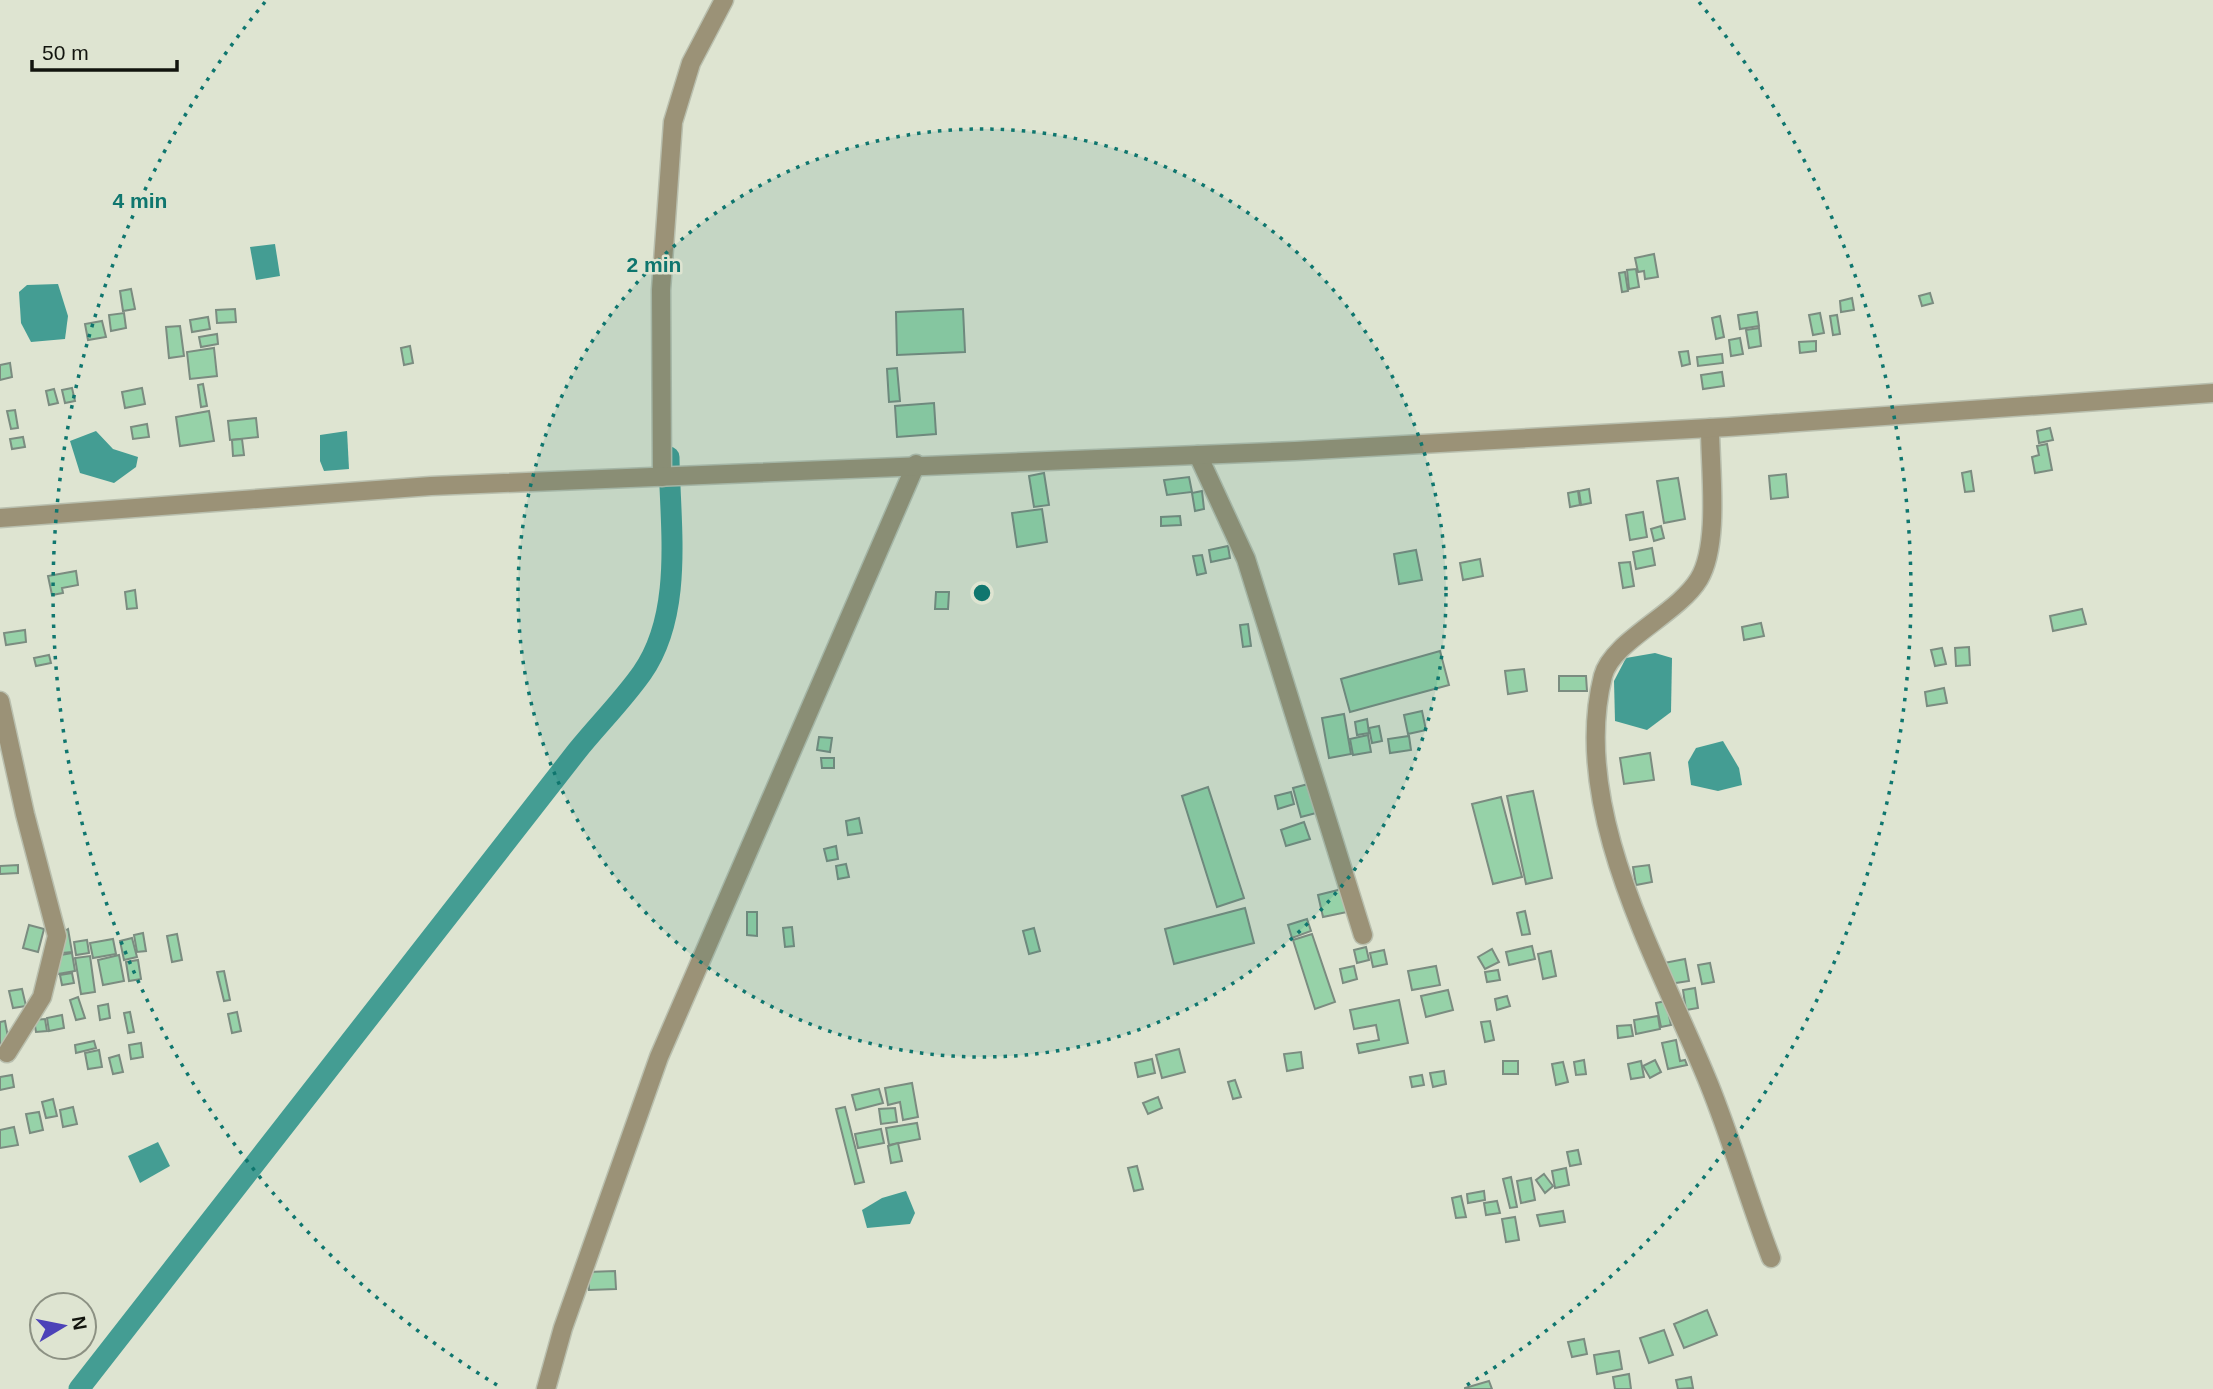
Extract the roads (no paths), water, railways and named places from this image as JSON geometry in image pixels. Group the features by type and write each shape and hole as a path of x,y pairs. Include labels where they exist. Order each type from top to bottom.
{"street":[{"path":"662,477 662,290 673,122 691,63 724,0"},
{"path":"0,518 431,486 916,464 1198,455 1710,428 2213,393"},
{"path":"1710,428 1710,547 1700,578 1685,597 1627,642 1604,671 1598,697 1596,739 1599,778 1615,854 1676,1014 1709,1084 1771,1258"},
{"path":"1198,455 1246,559 1363,935"},
{"path":"546,1389 567,1316 659,1057 916,464"},
{"path":"0,701 25,814 57,936 43,997 7,1053"}],"water":[{"path":"275,244 280,276 256,280 250,247"},
{"path":"58,284 68,316 65,339 31,342 21,323 19,292 27,285"},
{"path":"96,431 113,449 138,457 136,467 114,483 80,473 70,441"},
{"path":"347,431 349,469 324,471 320,461 320,435"},
{"path":"1655,653 1672,658 1671,712 1647,730 1615,721 1614,681 1626,658"},
{"path":"1723,741 1739,768 1742,785 1718,791 1691,785 1688,762 1696,748"},
{"path":"158,1142 170,1166 140,1183 128,1156"},
{"path":"906,1191 915,1213 910,1224 867,1228 862,1210 882,1198"}],"waterway":[{"path":"79,1389 577,751 642,673 664,624 669,596 672,568 669,457"}]}
